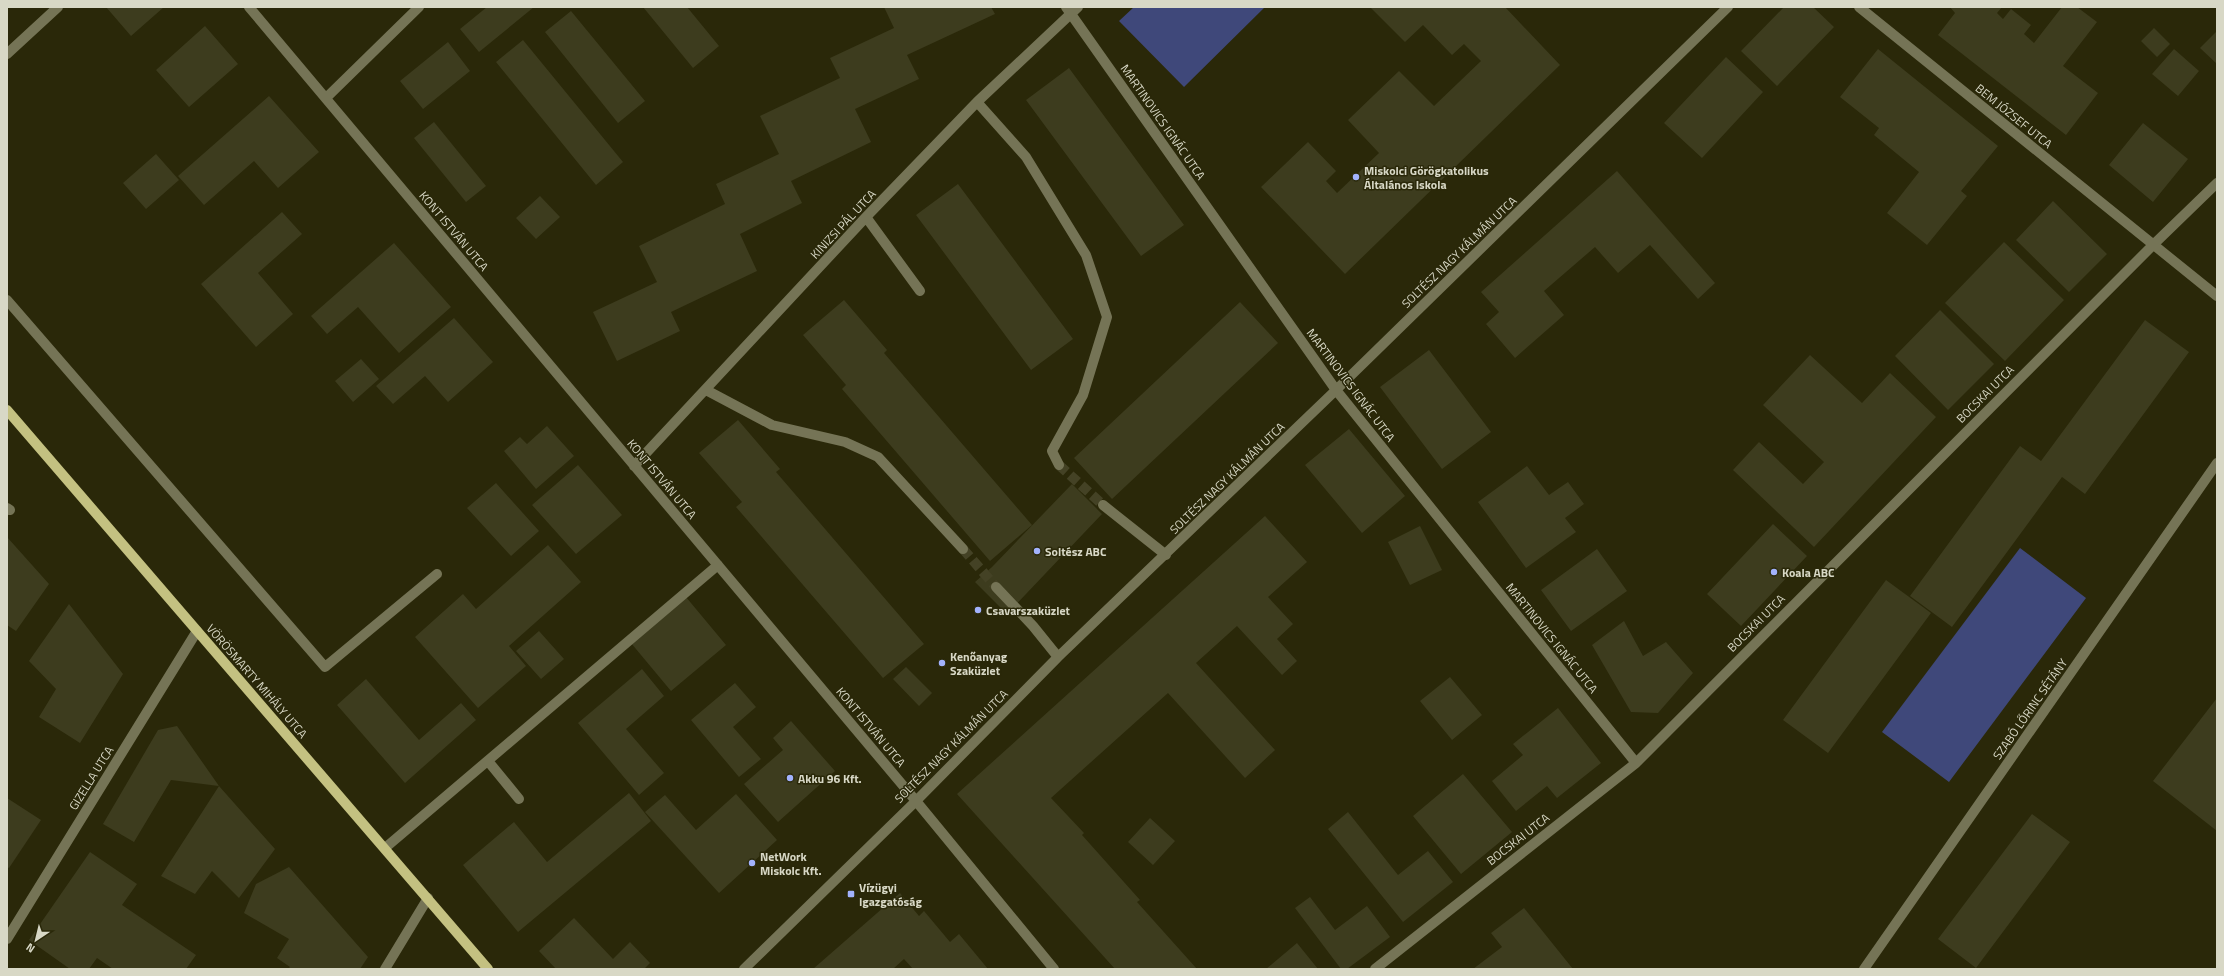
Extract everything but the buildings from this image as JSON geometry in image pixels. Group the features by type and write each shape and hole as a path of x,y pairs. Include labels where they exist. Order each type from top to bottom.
{"main road":[{"name":"VÖRÖSMARTY MIHÁLY UTCA","path":"7,410 488,969"}],"street":[{"name":"KONT ISTVÁN UTCA","path":"249,7 916,800 1054,969"},
{"path":"326,98 419,7"},
{"name":"SOLTÉSZ NAGY KÁLMÁN UTCA","path":"744,969 916,800 1058,657 1166,555 1728,7"},
{"name":"BEM JÓZSEF UTCA","path":"1859,7 2217,296"},
{"path":"7,54 50,9"},
{"name":"MARTINOVICS IGNÁC UTCA","path":"1072,10 1336,390 1636,763"},
{"name":"KINIZSI PÁL UTCA","path":"634,466 866,217 977,102 1072,10"},
{"path":"977,102 1026,157 1086,255 1107,317 1083,395 1052,452 1059,465"},
{"name":"BOCSKAI UTCA","path":"1375,969 1636,763 1672,725 2217,183"},
{"path":"866,217 920,291"},
{"path":"7,300 325,667 437,574"},
{"path":"706,390 772,425 845,442 878,457 963,549"},
{"name":"SZABÓ LŐRINC SÉTÁNY","path":"1864,969 2217,463"},
{"path":"1103,505 1166,555"},
{"path":"385,848 718,565"},
{"path":"996,587 1033,626 1058,657"},
{"name":"GIZELLA UTCA","path":"7,939 197,631"},
{"path":"488,761 519,799"},
{"path":"385,969 428,898"}],"shaded area":[{"path":"1134,7 1265,7 1184,87 1119,21"},
{"path":"2020,548 2086,598 1949,782 1882,732"}],"tunnel":[{"path":"1059,465 1103,505"},
{"path":"963,549 996,587"}],"place":[{"name":"Miskolci Görögkatolikus Általános Iskola","path":"1356,177"},
{"name":"Soltész ABC","path":"1037,551"},
{"name":"Koala ABC","path":"1774,572"},
{"name":"Csavarszaküzlet","path":"978,610"},
{"name":"Kenőanyag Szaküzlet","path":"942,663"},
{"name":"Akku 96 Kft.","path":"790,778"},
{"name":"NetWork Miskolc Kft.","path":"752,863"},
{"name":"Vízügyi Igazgatóság","path":"851,894"}]}
